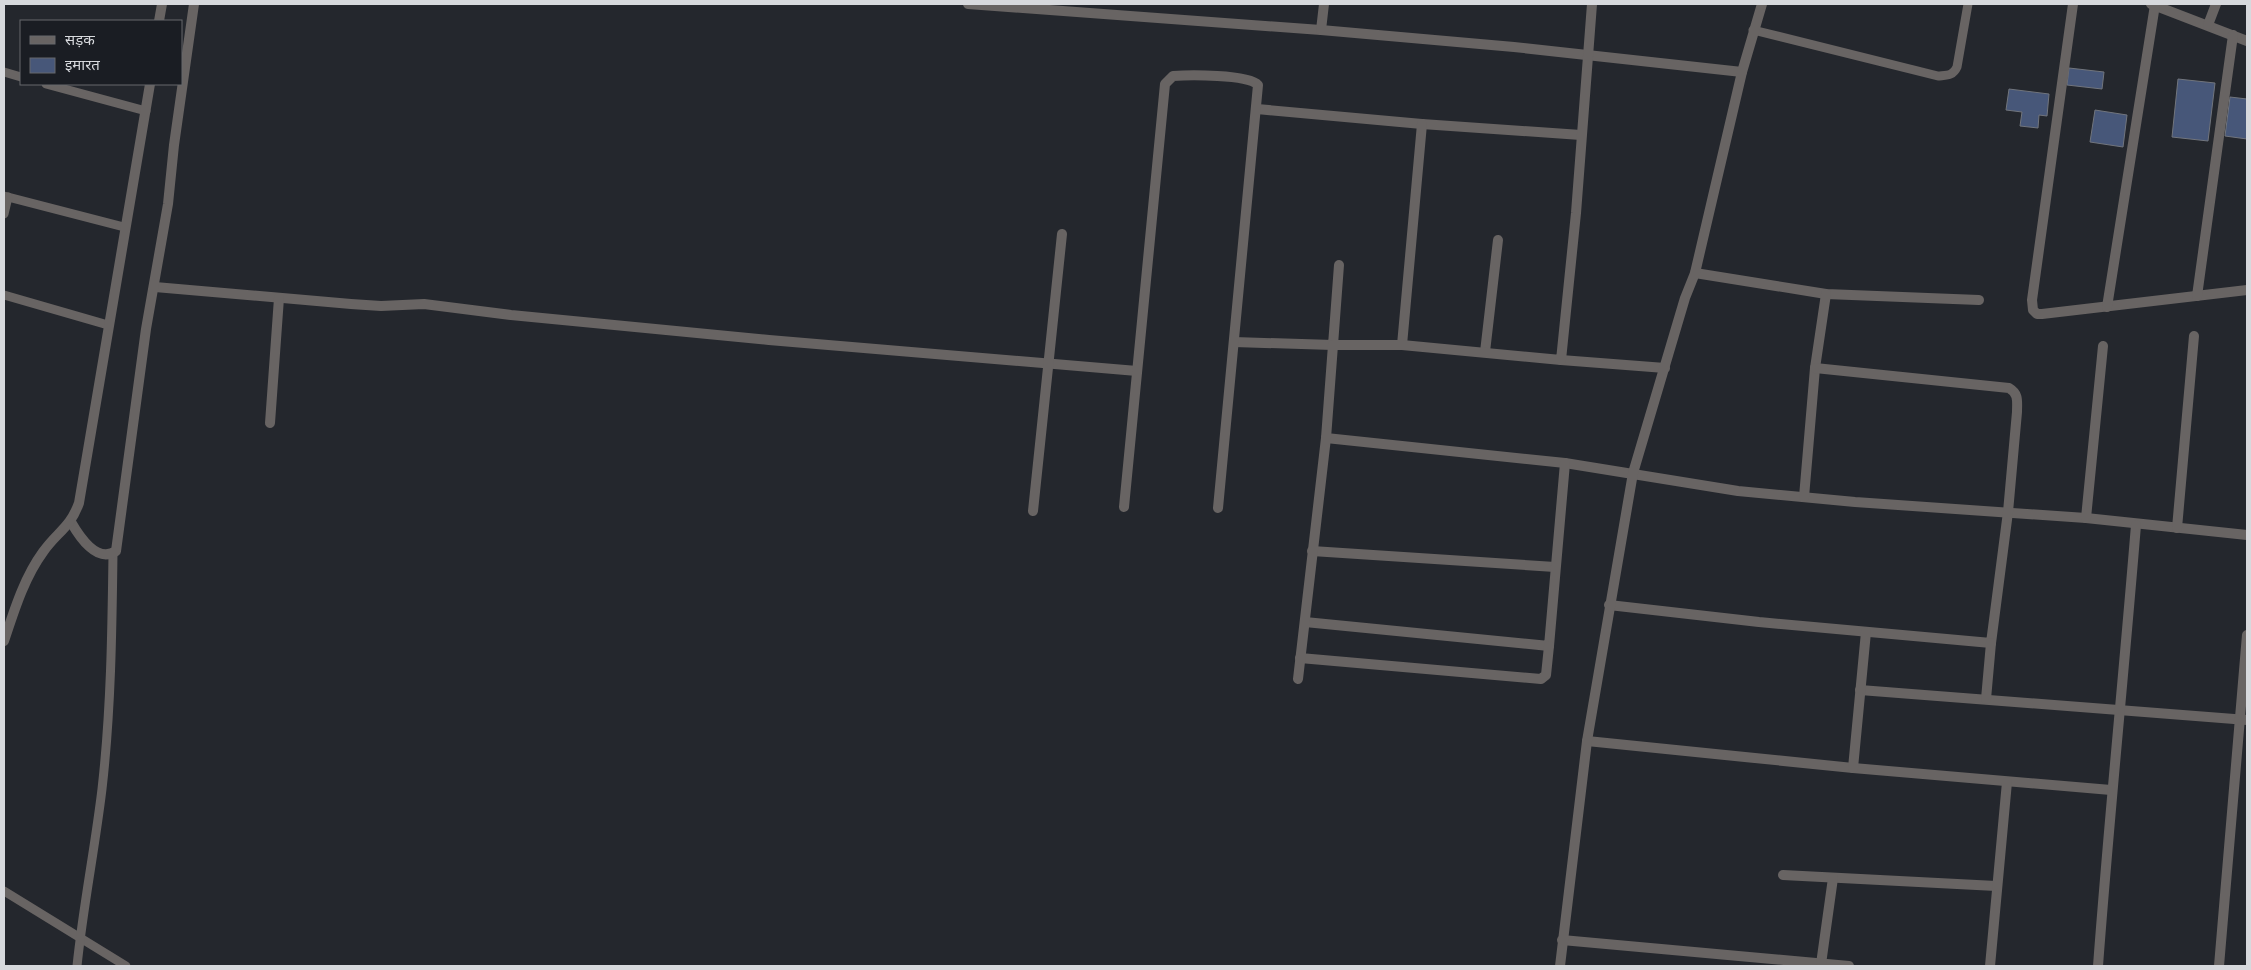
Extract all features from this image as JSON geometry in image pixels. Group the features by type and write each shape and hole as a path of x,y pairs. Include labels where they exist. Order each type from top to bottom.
{"street":[{"path":"159,20 162,4"},
{"path":"71,522 80,539 92,549 104,553 113,553 118,547 146,328 155,287 168,204 176,127 194,4"},
{"path":"968,4 1322,30 1588,54 1742,72"},
{"path":"1322,30 1324,4"},
{"path":"1561,360 1575,222 1592,4"},
{"path":"1560,966 1587,741 1633,473 1685,298 1695,273 1742,72 1762,4"},
{"path":"2073,4 2031,305 2037,314 2042,314 2247,290"},
{"path":"2108,307 2153,4 2247,41"},
{"path":"2208,25 2216,4"},
{"path":"2197,296 2233,35"},
{"path":"1124,507 1165,84 1172,76 1184,76 1252,81 1258,85 1218,508"},
{"path":"4,641 18,602 37,561 71,522 78,503 150,85"},
{"path":"1257,109 1422,124 1581,135"},
{"path":"1402,345 1422,124"},
{"path":"1033,511 1062,234"},
{"path":"1485,352 1498,240"},
{"path":"1298,679 1326,438 1339,264"},
{"path":"1695,273 1826,294 1979,300"},
{"path":"155,287 381,306 424,304 531,317 1048,365 1137,371"},
{"path":"1804,497 1815,368 1826,294"},
{"path":"270,423 279,298"},
{"path":"2177,528 2194,336"},
{"path":"1234,342 1402,345 1665,368"},
{"path":"2086,518 2103,346"},
{"path":"1815,368 2008,388 2015,392 2018,412 1986,699"},
{"path":"1326,438 1565,463 1738,491 2086,518 2136,525 2247,535"},
{"path":"1300,658 1541,679 1546,675 1565,463"},
{"path":"2098,966 2111,790 2136,525"},
{"path":"1312,550 1555,566"},
{"path":"1609,605 1991,643"},
{"path":"1305,622 1549,646"},
{"path":"1853,768 1866,632"},
{"path":"2219,966 2244,720 2247,635"},
{"path":"1860,690 2244,720"},
{"path":"1587,741 1853,768 2111,790"},
{"path":"1990,966 2007,782"},
{"path":"1783,874 1996,886"},
{"path":"1821,964 1832,878"},
{"path":"1562,940 1849,966"}],"lane":[{"path":"1753,30 1938,76 1948,75 1954,73 1957,68 1968,4"},
{"path":"4,72 20,77"},
{"path":"50,85 146,111"},
{"path":"4,214 6,197 124,227"},
{"path":"4,295 108,325"},
{"path":"78,966 80,937 102,790 107,736 111,682 113,553"},
{"path":"4,891 126,966"}],"building":[{"path":"2069,68 2104,72 2102,89 2067,85"},
{"path":"2178,79 2215,83 2208,141 2172,137"},
{"path":"2009,89 2049,94 2047,116 2039,115 2038,128 2020,126 2022,112 2006,110"},
{"path":"2230,97 2247,99 2247,139 2225,136"},
{"path":"2095,110 2127,115 2123,147 2090,142"}]}
